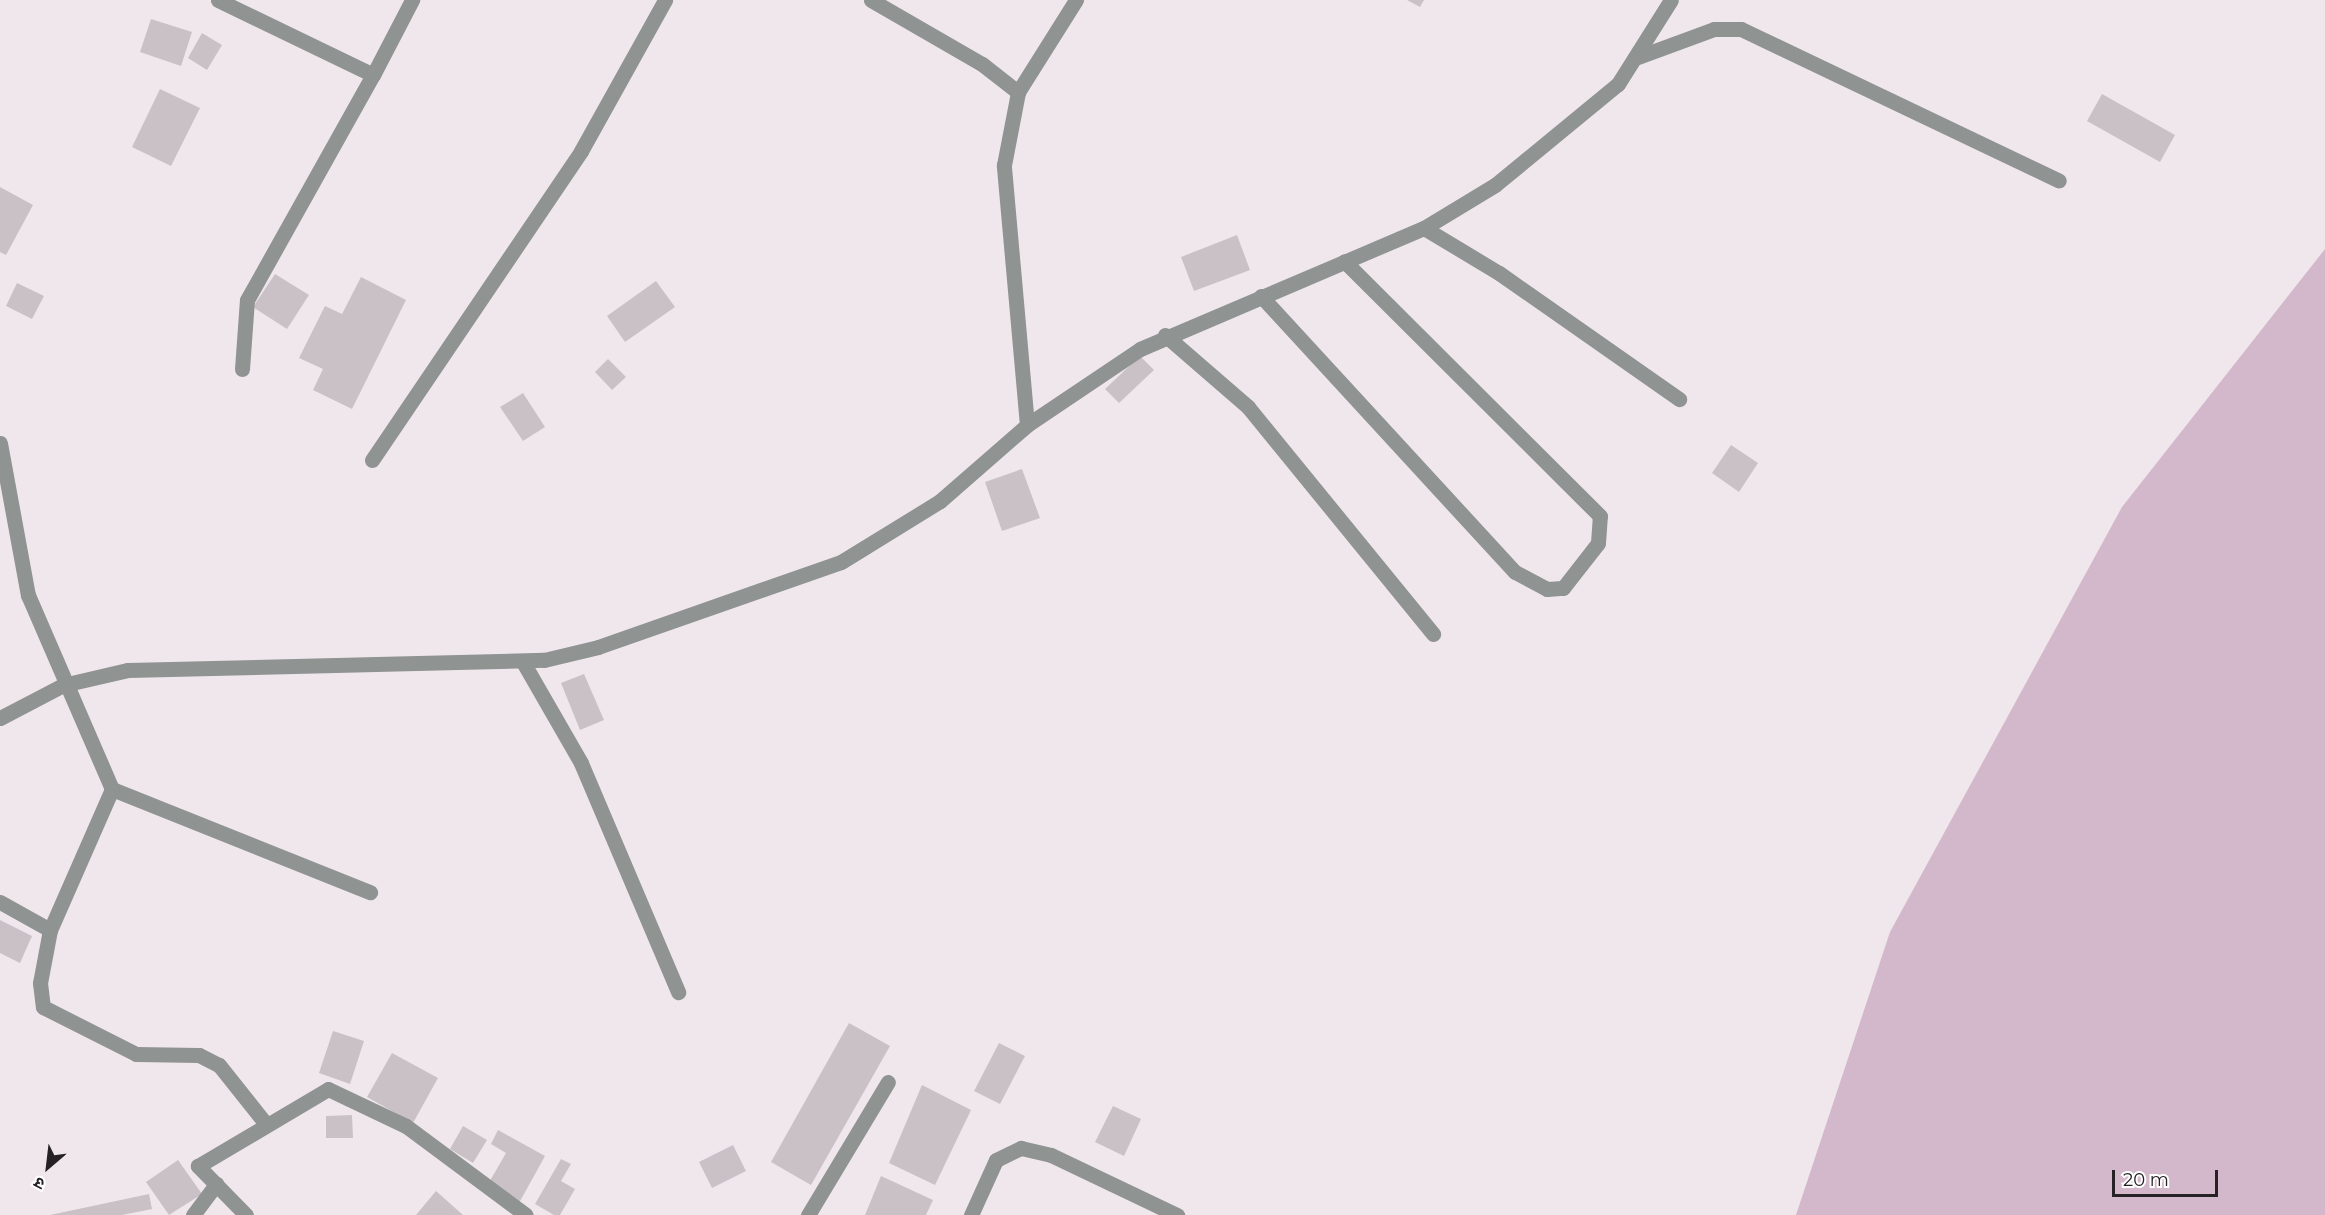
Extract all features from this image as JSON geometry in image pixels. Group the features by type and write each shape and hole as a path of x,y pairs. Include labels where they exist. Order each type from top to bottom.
{"street":[{"path":"218,0 373,75"},
{"path":"242,369 247,300 373,75 412,0"},
{"path":"372,460 581,151 665,0"},
{"path":"871,0 982,64 1018,92"},
{"path":"1027,425 1004,165 1018,92 1076,0"},
{"path":"0,718 63,685 128,670 523,662 598,647 841,562 940,501 1027,425 1165,335 1425,228 1495,185 1618,84 1638,57 1671,0"},
{"path":"1638,57 1714,29 1741,29 2059,181"},
{"path":"1425,228 1507,278 1679,399"},
{"path":"1261,296 1515,572 1547,589 1563,588 1599,543 1600,516 1344,261"},
{"path":"1165,335 1248,407 1433,634"},
{"path":"0,443 23,576 63,685 112,789 370,892"},
{"path":"523,662 586,773 678,992"},
{"path":"112,789 50,930 39,996 52,1016 136,1054 199,1055 219,1065 266,1124"},
{"path":"0,902 50,930"},
{"path":"808,1215 888,1082"},
{"path":"246,1215 198,1166 328,1089 406,1126 525,1215"},
{"path":"971,1215 996,1160 1022,1148 1051,1155 1177,1215"},
{"path":"193,1215 216,1184"}],"shaded area":[{"path":"2325,249 2325,1215 1796,1215 1890,932 2122,507"}],"building":[{"path":"1407,0 1424,0 1420,7"},
{"path":"151,19 192,32 181,66 140,52"},
{"path":"202,33 222,45 207,70 188,58"},
{"path":"160,89 200,108 171,166 132,147"},
{"path":"2102,94 2175,135 2160,162 2087,121"},
{"path":"0,187 33,205 6,255 0,252"},
{"path":"1237,235 1250,270 1194,291 1181,257"},
{"path":"275,274 309,295 287,329 253,307"},
{"path":"361,277 406,300 352,409 313,390 323,369 299,358 325,306 342,314"},
{"path":"656,281 675,307 625,342 607,316"},
{"path":"17,283 44,296 32,319 6,306"},
{"path":"1140,356 1154,370 1119,403 1105,389"},
{"path":"608,359 626,377 612,390 595,372"},
{"path":"523,393 545,427 523,441 500,407"},
{"path":"1731,445 1758,463 1739,492 1712,473"},
{"path":"1022,469 1040,518 1002,531 985,482"},
{"path":"584,674 604,720 580,730 561,683"},
{"path":"0,920 32,936 20,963 0,953"},
{"path":"849,1023 890,1046 811,1185 771,1162"},
{"path":"333,1031 364,1041 350,1084 319,1073"},
{"path":"999,1043 1025,1056 1000,1104 974,1091"},
{"path":"392,1053 438,1078 413,1123 367,1097"},
{"path":"922,1085 971,1110 935,1185 889,1163"},
{"path":"1113,1106 1141,1119 1124,1156 1095,1142"},
{"path":"352,1115 353,1138 326,1138 326,1116"},
{"path":"463,1126 487,1140 473,1163 450,1149"},
{"path":"498,1130 545,1156 519,1203 487,1186 506,1153 491,1144"},
{"path":"733,1145 746,1171 712,1188 699,1162"},
{"path":"561,1159 571,1164 561,1181 575,1189 560,1215 554,1215 535,1204"},
{"path":"178,1160 202,1194 169,1215 146,1182"},
{"path":"881,1176 933,1200 926,1215 865,1215"},
{"path":"436,1191 463,1215 416,1215"},
{"path":"149,1194 152,1209 122,1215 50,1215"}]}
